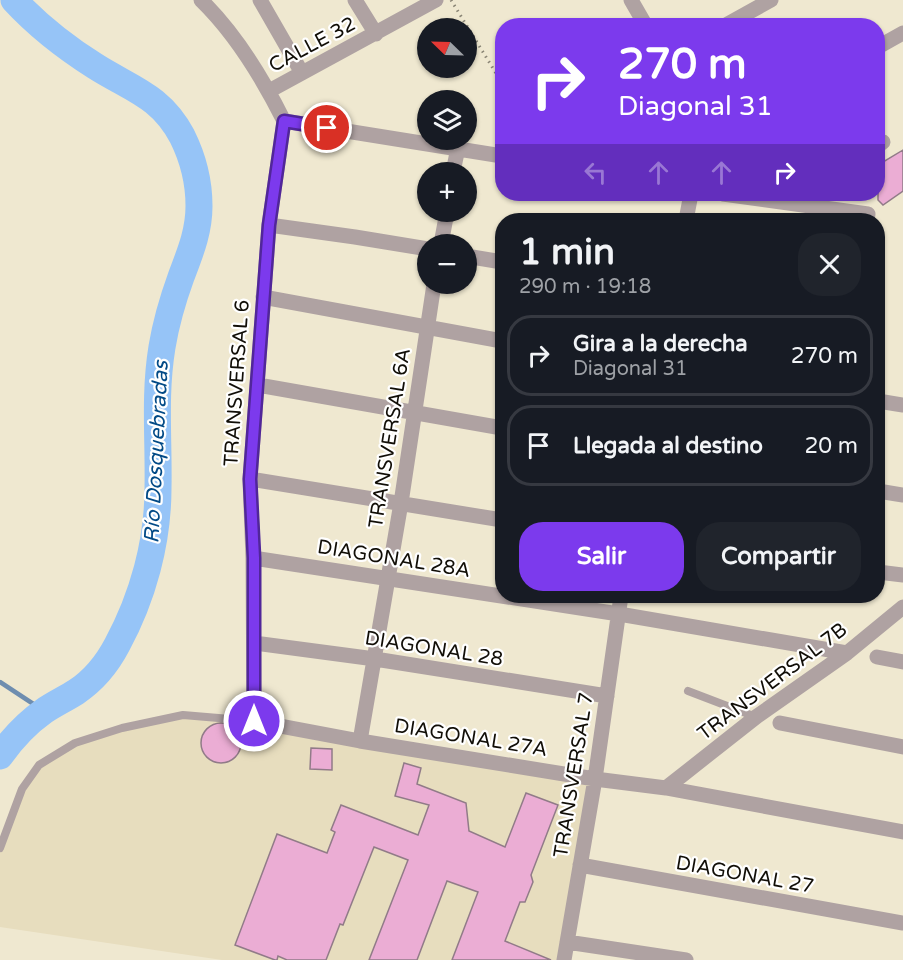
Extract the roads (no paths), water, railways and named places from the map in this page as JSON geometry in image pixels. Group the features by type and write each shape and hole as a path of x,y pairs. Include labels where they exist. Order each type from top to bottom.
{"street":[{"path":"201,0 224,22 269,91"},
{"path":"260,0 302,73"},
{"path":"355,0 376,33"},
{"name":"CALLE 32","path":"284,121 269,91 436,0"},
{"path":"631,0 641,18"},
{"path":"738,18 771,0"},
{"path":"885,43 903,33"},
{"path":"284,121 417,142"},
{"name":"TRANSVERSAL 6","path":"254,721 254,558 250,479 262,297 269,225 284,121"},
{"path":"469,150 495,155"},
{"path":"779,201 846,213"},
{"path":"269,225 417,247"},
{"path":"477,258 495,261"},
{"name":"TRANSVERSAL 6A","path":"360,741 401,503 432,294"},
{"path":"262,297 495,340"},
{"path":"258,385 495,427"},
{"path":"885,402 903,405"},
{"path":"250,479 495,519"},
{"path":"885,492 903,495"},
{"name":"DIAGONAL 28A","path":"254,558 495,595"},
{"path":"885,573 903,575"},
{"name":"DIAGONAL 28A","path":"546,603 847,653"},
{"name":"TRANSVERSAL 7","path":"564,960 595,779 620,603"},
{"name":"TRANSVERSAL 7B","path":"666,788 756,717 847,653 903,607"},
{"name":"DIAGONAL 28","path":"254,643 375,659 607,696"},
{"path":"877,657 903,662"},
{"name":"DIAGONAL 27A","path":"254,721 360,741 595,779 666,788 903,832"},
{"path":"780,723 903,747"},
{"name":"DIAGONAL 27","path":"580,866 903,923"},
{"path":"567,942 686,960"}],"lane":[{"path":"688,691 756,717"},
{"name":"DIAGONAL 27A","path":"0,848 22,789 39,765 75,743 132,726 183,715 254,721"}],"waterway":[{"name":"Río Dosquebradas","path":"0,756 32,721 48,708 83,687 100,671 117,645 134,608 147,569 155,529 158,470 157,400 162,347 178,285 196,234 199,216 195,170 182,136 164,111 144,94 95,66 63,44 14,0"},
{"path":"0,682 44,711"}]}
